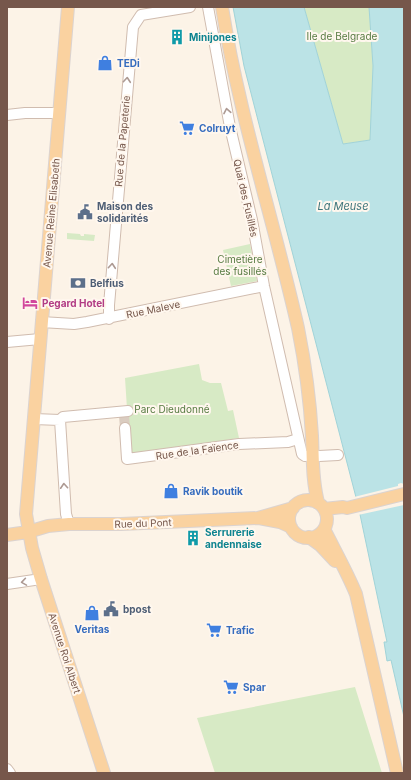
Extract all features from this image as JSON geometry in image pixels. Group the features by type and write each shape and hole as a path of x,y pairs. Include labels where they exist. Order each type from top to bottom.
{"main road":[{"name":"Avenue Reine Elisabeth","path":"28,532 26,514 68,7"},
{"path":"222,7 240,100 298,329 307,388 315,491 343,568 356,594 397,773"},
{"path":"304,500 312,458"},
{"path":"323,515 343,507 347,508 404,494"},
{"path":"309,538 320,534 323,515 311,500 304,500 297,503 290,514 291,527 296,533 309,538 320,545 336,563 343,568"},
{"name":"Rue du Pont","path":"258,518 293,508"},
{"name":"Rue du Pont","path":"7,535 28,532 48,526 69,524 121,524 258,518 280,522 291,527"},
{"name":"Avenue Roi Albert","path":"28,532 41,579 104,773"}],"street":[{"name":"Rue de la Papeterie","path":"109,319 133,27 141,15 190,7"},
{"name":"Quai des Fusillés","path":"208,7 230,127 252,220 264,286 298,439 302,454 312,458"},
{"path":"7,115 25,113 60,114"},
{"name":"Rue Maleve","path":"41,322 74,324 109,319 264,286"},
{"path":"7,342 40,339"},
{"path":"34,419 60,420 63,416 125,413"},
{"path":"60,420 66,514 69,524"},
{"name":"Rue de la Faïence","path":"125,428 127,459 239,444 288,442 298,439"},
{"path":"312,458 338,455"},
{"path":"7,584 41,579"},
{"path":"7,769 10,773"}],"green space":[{"name":"Ile de Belgrade","path":"304,7 369,7 373,66 370,140 343,144"},
{"path":"67,233 80,234 81,236 84,236 84,234 95,235 94,241 67,239"},
{"name":"Cimetière des fusillés","path":"250,244 257,281 231,286 223,250"},
{"name":"Parc Dieudonné","path":"199,364 202,380 210,383 221,383 228,411 233,410 239,438 130,455 125,378"},
{"path":"355,687 382,773 215,773 197,718"}],"water":[{"name":"La Meuse","path":"233,7 304,7 343,144 370,140 373,66 369,7 404,7 404,717 391,660 387,661 384,642 387,642 358,505 244,66"}],"pier":[{"path":"398,484 404,484 404,505 358,515 354,497 398,486"}],"tunnel":[{"path":"124,415 125,428"}],"place":[{"name":"Minijones","path":"177,37"},
{"name":"TEDi","path":"105,63"},
{"name":"Colruyt","path":"187,128"},
{"name":"Maison des solidarités","path":"85,212"},
{"name":"Belfius","path":"78,283"},
{"name":"Pegard Hotel","path":"30,303"},
{"name":"Ravik boutik","path":"171,491"},
{"name":"Serrurerie andennaise","path":"193,538"},
{"name":"bpost","path":"111,609"},
{"name":"Veritas","path":"92,613"},
{"name":"Trafic","path":"214,630"},
{"name":"Spar","path":"231,687"}]}
